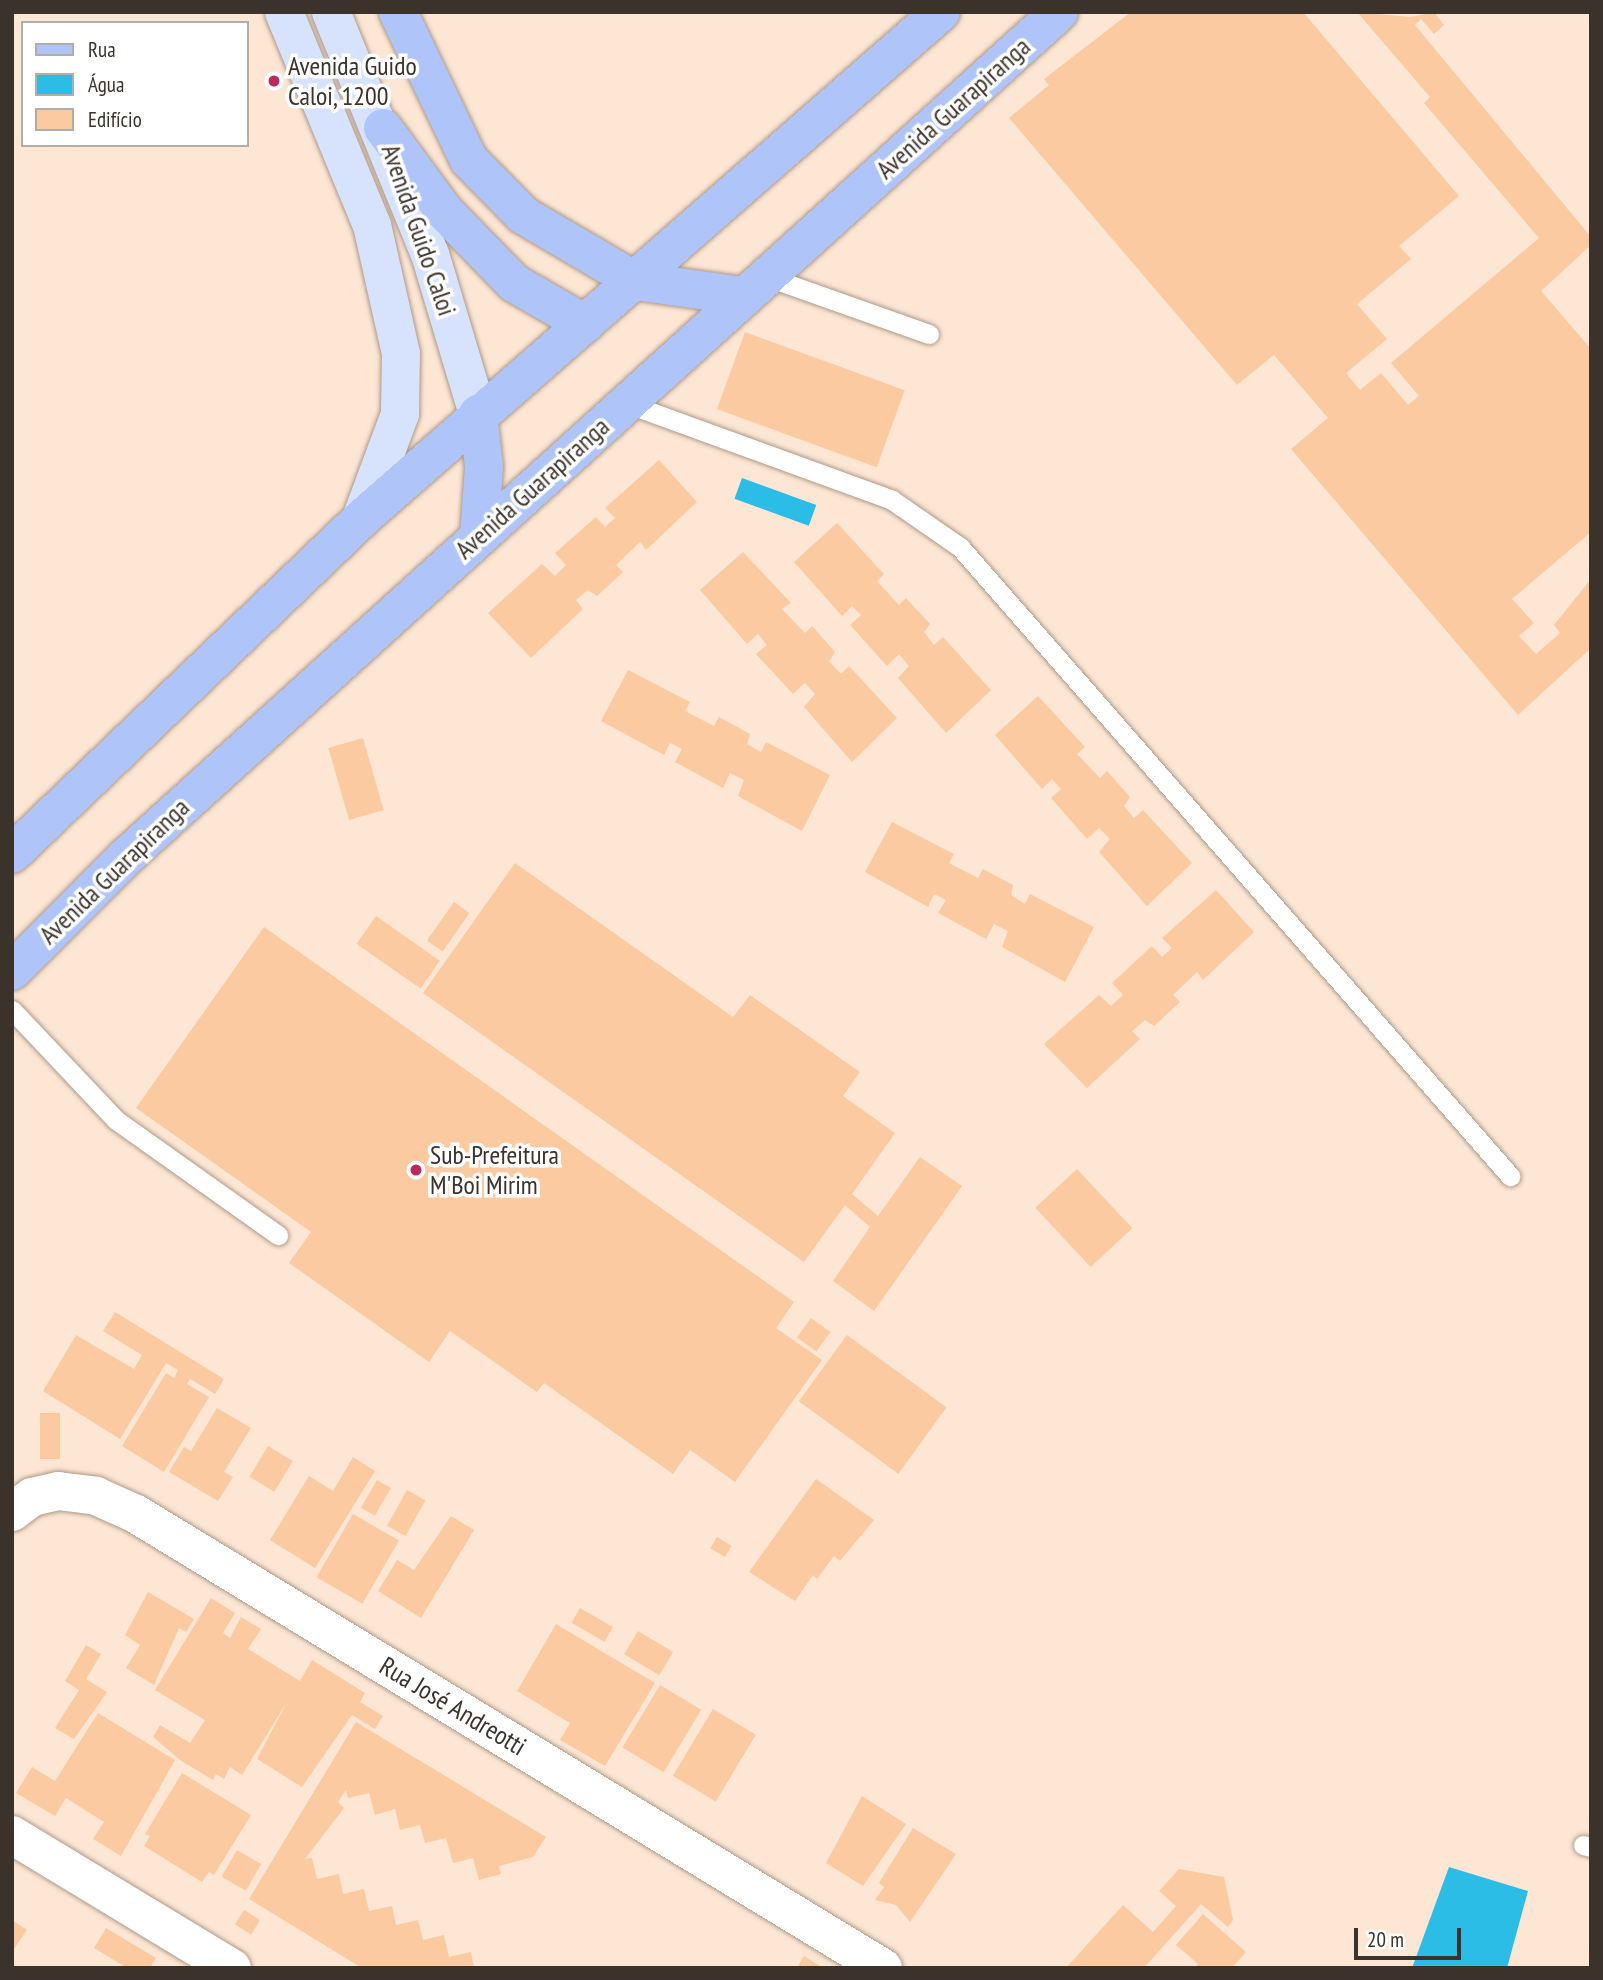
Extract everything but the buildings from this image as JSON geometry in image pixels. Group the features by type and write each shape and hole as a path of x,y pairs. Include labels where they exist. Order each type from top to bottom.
{"main road":[{"name":"Avenida Guido Caloi","path":"284,12 372,225 401,354 400,414 360,519"},
{"name":"Avenida Guido Caloi","path":"331,12 383,128 430,254 478,414"},
{"path":"398,12 469,160 523,215 635,281 754,286"},
{"path":"12,854 360,519 941,12"},
{"name":"Avenida Guarapiranga","path":"12,971 117,864 1059,12"},
{"path":"383,128 486,256 514,283 585,324"},
{"path":"478,414 484,467 479,536"}],"street":[{"name":"Rua José Andreotti","path":"12,1511 32,1497 58,1491 96,1496 136,1514 883,1968"},
{"path":"12,1835 232,1968"}],"lane":[{"path":"754,286 929,334"},
{"path":"626,403 892,500 960,547 1510,1176"},
{"path":"12,1010 116,1120 278,1234"}],"water":[{"path":"742,478 816,505 809,526 734,499"},
{"path":"1449,1867 1528,1891 1507,1968 1412,1968"}],"place":[{"name":"Avenida Guido Caloi, 1200","path":"274,81"},
{"name":"Sub-Prefeitura M'Boi Mirim","path":"416,1170"}]}
